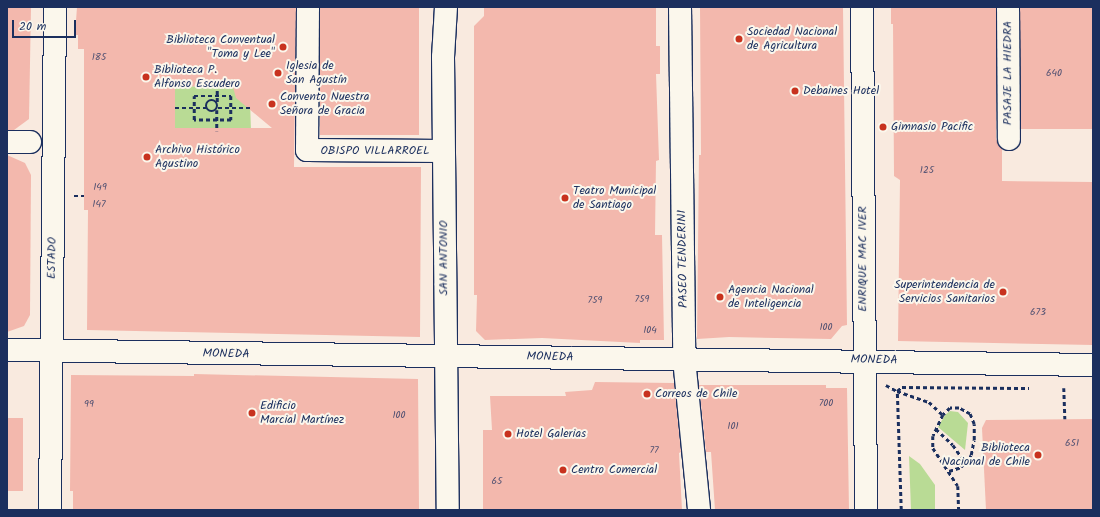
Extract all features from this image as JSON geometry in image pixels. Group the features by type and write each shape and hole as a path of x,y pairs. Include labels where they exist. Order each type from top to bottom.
{"street":[{"name":"ESTADO","path":"50,510 55,7"},
{"name":"OBISPO VILLARROEL","path":"308,7 307,150 443,151"},
{"name":"SAN ANTONIO","path":"446,7 443,57 443,151 448,510"},
{"name":"PASEO TENDERINI","path":"680,7 684,359 699,510"},
{"name":"PASAJE LA HIEDRA","path":"1008,7 1009,139"},
{"name":"ENRIQUE MAC IVER","path":"857,14 862,100 863,384 866,510"},
{"path":"7,142 30,142"},
{"name":"MONEDA","path":"7,350 863,360 1093,365"}],"path":[{"path":"217,87 217,131"},
{"path":"194,96 231,96 231,120 194,120 194,108 194,96"},
{"path":"206,108 208,101 217,102"},
{"path":"175,108 206,108 210,112 218,109 250,108"},
{"path":"863,384 886,385 896,391 929,402 943,415"},
{"path":"896,391 902,387 1033,388"},
{"path":"1057,388 1072,388"},
{"path":"1064,388 1065,419"},
{"path":"896,391 901,510"},
{"path":"948,470 961,467 971,455 974,440 974,424 970,414 958,408 950,408 943,415 936,429 933,448 958,486 959,510"},
{"path":"936,429 953,445 965,462"}],"green space":[{"path":"175,86 240,87 250,101 251,131 205,128 175,131"},
{"path":"950,411 958,412 968,423 965,450 938,427 945,415"},
{"path":"909,456 920,464 935,485 935,510 911,510"}],"building":[{"path":"7,7 31,7 29,119 14,130 7,130"},
{"path":"77,7 296,7 294,167 421,167 420,337 87,330 88,210 84,210 84,49 78,49 78,35 75,35","holes":["175,86 233,87 236,98 272,128 175,128"]},
{"path":"320,7 419,7 419,135 320,135"},
{"name":"Teatro Municipal de Santiago","path":"484,7 656,7 656,46 660,46 660,74 656,74 659,160 656,161 655,235 662,235 664,340 640,340 640,343 542,338 485,340 476,331 477,295 474,295 474,26 484,16"},
{"path":"700,7 843,7 847,325 842,326 831,339 729,337 697,339 699,155 701,155"},
{"path":"891,7 996,7 996,139 1002,149 1002,181 1093,182 1093,345 898,341 900,180 894,176 893,24 891,24"},
{"path":"1020,7 1093,7 1093,129 1020,129"},
{"path":"7,155 25,163 31,175 30,315 24,326 7,332"},
{"path":"194,374 418,379 419,510 73,510 73,491 70,491 71,375 194,376"},
{"name":"Centro Comercial","path":"595,382 674,383 681,452 679,453 682,510 483,510 483,430 492,430 490,396 566,396 565,392 592,390"},
{"path":"699,385 826,385 826,388 847,388 849,510 715,510 711,452 706,452"},
{"path":"7,418 23,418 23,491 7,491"},
{"name":"Biblioteca Nacional de Chile","path":"1093,419 1093,510 986,510 982,428 986,420"}],"place":[{"name":"Sociedad Nacional de Agricultura","path":"739,39"},
{"name":"Biblioteca Conventual \"Toma y Lee\"","path":"283,47"},
{"name":"Iglesia de San Agustín","path":"278,73"},
{"name":"Biblioteca P. Alfonso Escudero","path":"146,77"},
{"name":"Debaines Hotel","path":"795,91"},
{"name":"Convento Nuestra Señora de Gracia","path":"272,104"},
{"name":"Gimnasio Pacific","path":"883,127"},
{"name":"Archivo Histórico Agustino","path":"147,157"},
{"name":"Teatro Municipal de Santiago","path":"565,198"},
{"name":"Superintendencia de Servicios Sanitarios","path":"1003,292"},
{"name":"Agencia Nacional de Inteligencia","path":"720,297"},
{"name":"Correos de Chile","path":"647,394"},
{"name":"Edificio Marcial Martínez","path":"252,413"},
{"name":"Hotel Galerias","path":"508,434"},
{"name":"Biblioteca Nacional de Chile","path":"1038,455"},
{"name":"Centro Comercial","path":"563,470"}]}
